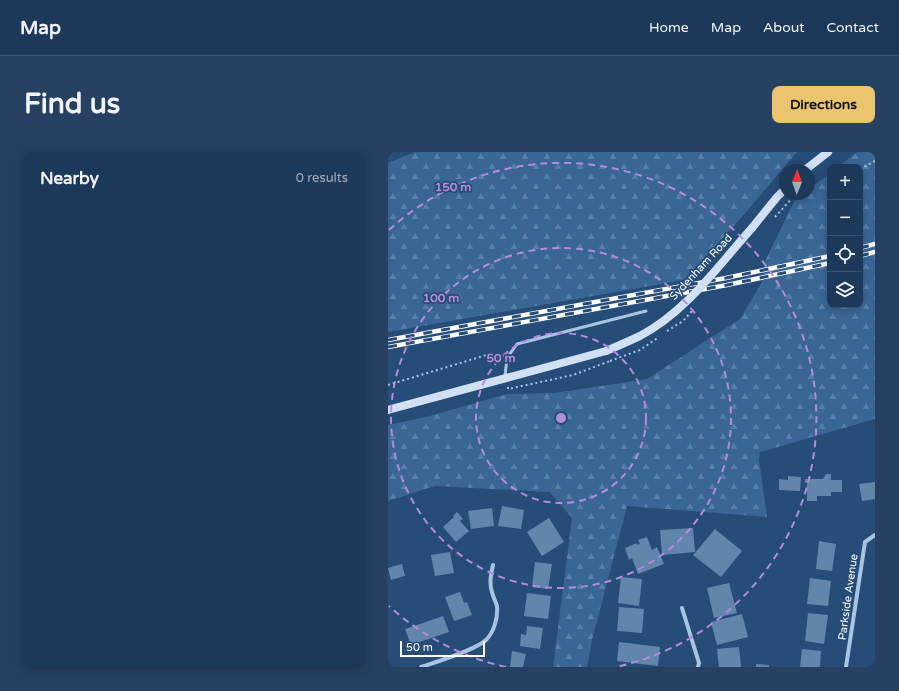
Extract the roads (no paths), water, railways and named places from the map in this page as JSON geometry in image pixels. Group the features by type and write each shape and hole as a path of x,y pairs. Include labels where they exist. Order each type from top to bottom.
{"main road":[{"path":"813,164 828,152"},
{"name":"Sydenham Road","path":"388,410 606,351 641,335 669,316 694,294 779,195"}],"street":[{"name":"Parkside Avenue","path":"846,667 865,542 875,535"},
{"path":"421,667 475,647 485,642 490,635 495,626 497,610 497,605 491,591 490,579 493,565"},
{"path":"682,608 699,663 698,667"}],"lane":[{"path":"505,378 507,358 517,344 646,311"}],"railway":[{"path":"863,247 875,244"},
{"path":"863,255 875,252"},
{"path":"388,340 726,278 827,257"},
{"path":"388,347 727,285 827,264"}]}
